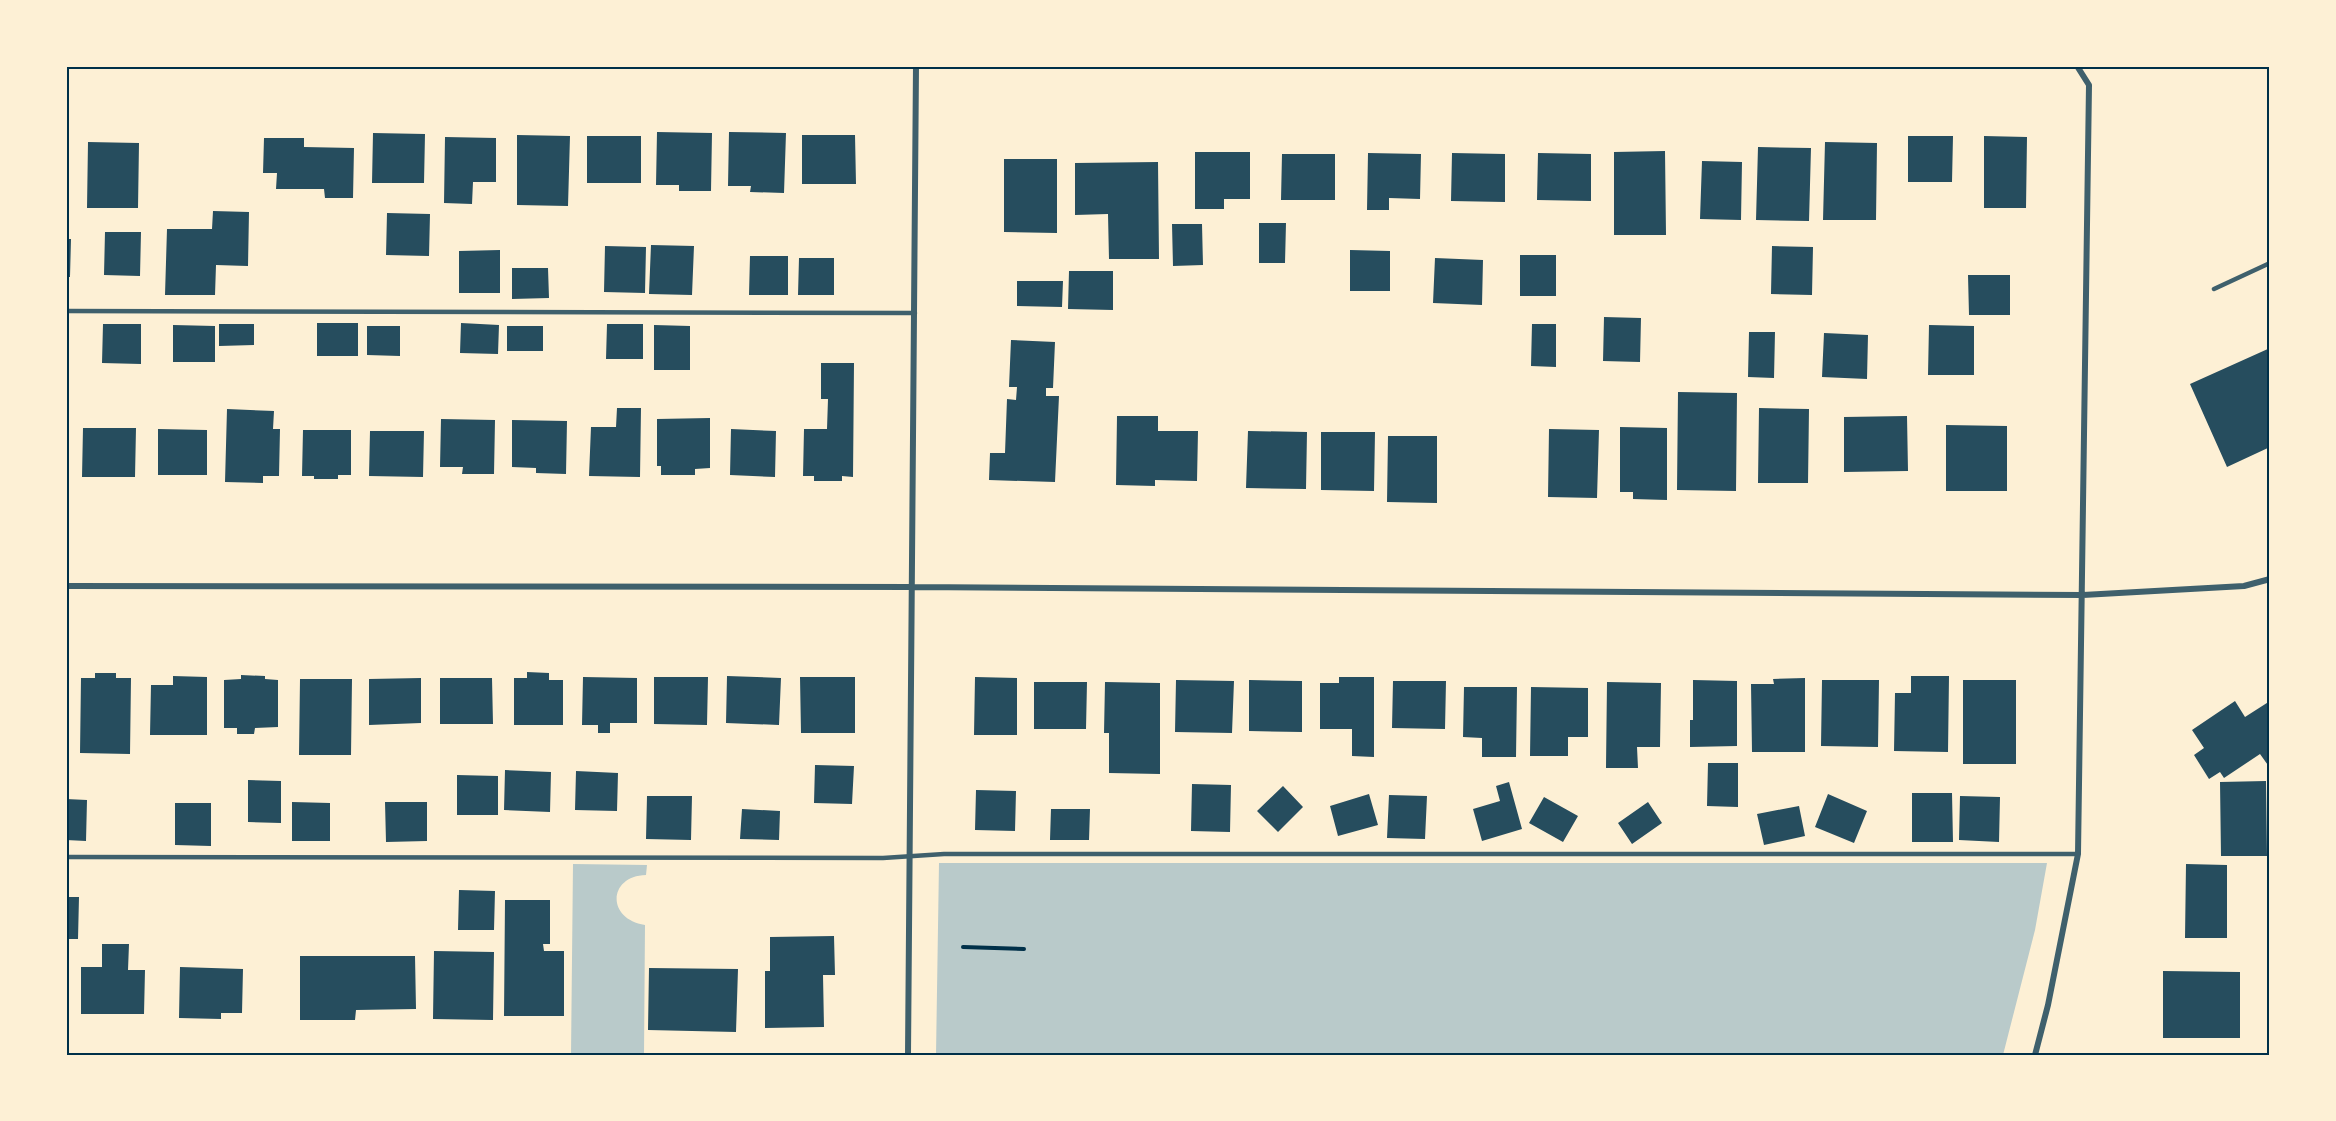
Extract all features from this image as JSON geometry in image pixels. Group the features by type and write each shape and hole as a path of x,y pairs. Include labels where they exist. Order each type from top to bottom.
{"street":[{"path":"908,1055 916,66"},
{"path":"2035,1055 2048,1005 2078,854 2089,85 2078,66"},
{"path":"66,586 913,587 2083,595 2244,586 2270,579"}],"lane":[{"path":"2214,289 2270,263"},
{"path":"66,311 915,313"},
{"path":"66,857 2078,854"}],"path":[{"path":"963,947 1024,949"}],"shaded area":[{"path":"939,863 2047,863 2035,930 2003,1055 936,1055"},
{"path":"573,864 647,865 646,875 633,877 624,882 617,898 618,907 623,915 645,925 644,1055 571,1055"}],"building":[{"path":"657,132 712,133 711,191 679,191 679,185 656,185"},
{"path":"729,132 786,133 784,193 750,192 751,186 728,186"},
{"path":"373,133 425,134 424,183 372,183"},
{"path":"517,135 570,136 568,206 517,205"},
{"path":"802,135 855,135 856,184 802,184"},
{"path":"587,136 641,136 641,183 587,183"},
{"path":"1908,136 1953,136 1952,182 1908,182"},
{"path":"1984,136 2027,137 2026,208 1984,208"},
{"path":"445,137 496,138 496,182 473,182 472,204 444,203"},
{"path":"264,138 304,138 304,147 354,148 353,198 325,198 324,189 276,189 277,173 263,173"},
{"path":"88,142 139,143 138,208 87,208"},
{"path":"1825,142 1877,143 1876,220 1823,220"},
{"path":"1758,147 1811,148 1809,221 1756,220"},
{"path":"1665,151 1666,235 1614,235 1614,152"},
{"path":"1195,152 1250,152 1250,199 1224,199 1224,209 1195,209"},
{"path":"1368,153 1421,154 1420,199 1389,198 1389,210 1367,210"},
{"path":"1452,153 1505,154 1505,202 1451,201"},
{"path":"1538,153 1591,154 1591,201 1537,200"},
{"path":"1282,154 1335,154 1335,200 1281,200"},
{"path":"1004,159 1057,159 1057,233 1004,232"},
{"path":"1702,161 1742,162 1741,220 1700,219"},
{"path":"1158,162 1159,259 1109,259 1108,214 1075,215 1075,163"},
{"path":"213,211 249,212 248,266 216,265 215,295 165,295 167,229 212,229"},
{"path":"387,213 430,214 429,256 386,255"},
{"path":"1259,223 1286,223 1285,263 1259,263"},
{"path":"1172,224 1202,224 1203,265 1173,266"},
{"path":"105,232 141,232 140,276 104,275"},
{"path":"66,239 71,239 70,277 66,277"},
{"path":"651,245 694,246 692,295 649,294"},
{"path":"605,246 646,247 645,293 604,292"},
{"path":"1772,246 1813,247 1812,295 1771,294"},
{"path":"500,250 500,293 459,293 459,251"},
{"path":"1350,250 1390,251 1390,291 1350,291"},
{"path":"1520,255 1556,255 1556,296 1520,296"},
{"path":"750,256 788,256 788,295 749,295"},
{"path":"799,258 834,258 834,295 798,295"},
{"path":"1435,258 1483,260 1482,305 1433,303"},
{"path":"512,268 548,268 549,298 512,299"},
{"path":"1069,271 1113,271 1113,310 1068,309"},
{"path":"1968,275 2010,275 2010,315 1969,315"},
{"path":"1017,281 1063,281 1062,307 1017,306"},
{"path":"1604,317 1641,318 1640,362 1603,361"},
{"path":"317,323 358,323 358,356 317,356"},
{"path":"461,323 499,325 498,354 460,353"},
{"path":"103,324 141,324 141,364 102,363"},
{"path":"219,324 254,324 254,345 219,346"},
{"path":"607,324 643,324 643,359 606,359"},
{"path":"1532,324 1556,324 1556,367 1531,366"},
{"path":"173,325 215,326 215,362 173,362"},
{"path":"654,325 690,326 690,370 654,370"},
{"path":"1929,325 1974,326 1974,375 1928,375"},
{"path":"367,326 400,326 400,356 367,355"},
{"path":"507,326 543,326 543,351 507,351"},
{"path":"1749,332 1775,332 1774,378 1748,377"},
{"path":"1824,333 1868,335 1867,379 1822,377"},
{"path":"1011,340 1055,342 1053,388 1046,388 1046,396 1059,396 1055,482 989,480 990,453 1005,453 1007,399 1016,400 1017,387 1009,387"},
{"path":"2270,348 2270,447 2227,467 2190,384"},
{"path":"821,363 854,363 853,477 842,476 842,481 814,481 814,476 803,476 804,429 827,429 828,399 821,399"},
{"path":"1678,392 1737,393 1736,491 1677,490"},
{"path":"617,408 641,408 640,477 589,476 591,427 616,427"},
{"path":"1759,408 1809,409 1808,483 1758,483"},
{"path":"227,409 274,411 273,429 280,429 279,476 263,476 263,483 225,482"},
{"path":"1117,416 1158,416 1158,431 1198,431 1197,481 1155,480 1155,486 1116,485"},
{"path":"1907,416 1908,471 1844,472 1844,417"},
{"path":"710,418 710,468 695,469 695,475 661,475 661,466 657,466 657,419"},
{"path":"441,419 495,420 494,474 462,474 463,467 440,467"},
{"path":"512,420 567,421 566,474 536,473 536,468 512,467"},
{"path":"1946,425 2007,426 2007,491 1946,491"},
{"path":"1620,427 1667,428 1667,500 1633,499 1633,492 1620,492"},
{"path":"83,428 136,428 135,477 82,477"},
{"path":"158,429 207,430 207,475 158,475"},
{"path":"731,429 776,431 775,477 730,475"},
{"path":"1549,429 1599,430 1597,498 1548,497"},
{"path":"303,430 351,430 351,475 338,475 338,479 314,479 314,476 302,476"},
{"path":"370,431 424,431 423,477 369,476"},
{"path":"1248,431 1307,432 1306,489 1246,488"},
{"path":"1321,432 1375,432 1374,491 1321,490"},
{"path":"1388,436 1437,436 1437,503 1387,502"},
{"path":"527,672 549,673 549,680 563,680 563,725 514,725 514,678 527,678"},
{"path":"95,673 116,673 116,678 131,678 130,754 80,753 81,678 95,678"},
{"path":"241,675 265,676 265,679 278,680 278,727 255,728 254,734 237,734 237,728 224,728 224,680 241,679"},
{"path":"173,676 207,677 207,735 150,735 151,685 173,685"},
{"path":"727,676 781,678 779,725 726,723"},
{"path":"1911,676 1949,676 1948,752 1894,751 1895,693 1911,693"},
{"path":"583,677 637,678 637,723 610,723 610,733 598,733 598,725 582,725"},
{"path":"654,677 708,677 707,725 654,724"},
{"path":"800,677 855,677 855,733 801,733"},
{"path":"975,677 1017,678 1017,735 974,735"},
{"path":"1339,677 1374,677 1374,757 1352,756 1352,729 1320,729 1320,683 1339,683"},
{"path":"421,678 421,723 369,725 369,679"},
{"path":"440,678 492,678 493,724 440,724"},
{"path":"1805,678 1805,752 1752,752 1751,684 1774,684 1773,679"},
{"path":"300,679 352,679 351,755 299,755"},
{"path":"1176,680 1234,681 1232,733 1175,732"},
{"path":"1249,680 1302,681 1302,732 1249,731"},
{"path":"1693,680 1737,681 1737,746 1690,747"},
{"path":"1822,680 1879,680 1878,747 1821,746"},
{"path":"1963,680 2016,680 2016,764 1963,764"},
{"path":"1393,681 1446,681 1445,729 1392,728"},
{"path":"1034,682 1087,682 1086,729 1034,729"},
{"path":"1105,682 1160,683 1160,774 1109,773 1109,733 1104,733"},
{"path":"1607,682 1661,683 1660,747 1637,747 1638,768 1606,768"},
{"path":"1464,687 1517,687 1516,757 1482,757 1482,738 1463,737"},
{"path":"1531,687 1588,688 1588,737 1568,737 1568,756 1530,756"},
{"path":"2235,701 2245,717 2270,701 2270,768 2260,754 2224,778 2220,772 2209,779 2194,755 2204,748 2192,730"},
{"path":"1708,763 1738,763 1738,807 1707,806"},
{"path":"815,765 854,766 852,804 814,803"},
{"path":"505,770 551,772 550,812 504,810"},
{"path":"576,771 618,773 617,811 575,810"},
{"path":"457,775 498,776 498,815 457,815"},
{"path":"248,780 281,781 281,823 248,822"},
{"path":"2266,781 2267,856 2221,856 2220,782"},
{"path":"1509,782 1522,829 1482,841 1473,809 1500,801 1496,786"},
{"path":"1192,784 1231,785 1230,832 1191,831"},
{"path":"1283,786 1303,807 1278,832 1257,811"},
{"path":"976,790 1016,791 1015,831 975,830"},
{"path":"1912,793 1952,793 1953,842 1912,842"},
{"path":"1369,794 1378,825 1338,836 1330,806"},
{"path":"1828,794 1867,811 1854,843 1815,827"},
{"path":"1389,795 1427,796 1425,839 1387,838"},
{"path":"647,796 692,796 691,840 646,839"},
{"path":"1960,796 2000,797 1999,842 1959,840"},
{"path":"1544,797 1578,816 1563,842 1529,823"},
{"path":"66,799 87,800 86,841 66,840"},
{"path":"292,802 330,803 330,841 292,841"},
{"path":"385,802 427,802 427,841 386,842"},
{"path":"1648,802 1662,823 1632,844 1618,823"},
{"path":"175,803 211,803 211,846 175,845"},
{"path":"1799,806 1805,836 1764,845 1757,814"},
{"path":"742,809 780,811 779,840 740,839"},
{"path":"1051,809 1090,809 1089,840 1050,840"},
{"path":"2186,864 2227,865 2227,938 2185,938"},
{"path":"459,890 495,891 494,930 458,930"},
{"path":"66,897 79,897 78,939 66,939"},
{"path":"505,900 550,900 550,944 543,944 544,951 564,951 564,1016 504,1016"},
{"path":"834,936 835,975 823,975 824,1027 765,1028 765,971 770,971 770,937"},
{"path":"102,944 129,944 128,970 145,970 144,1014 81,1014 81,967 102,967"},
{"path":"434,951 494,952 493,1020 433,1019"},
{"path":"300,956 415,956 416,1009 356,1010 355,1020 300,1020"},
{"path":"180,967 243,969 242,1013 221,1013 221,1019 179,1018"},
{"path":"649,968 738,969 736,1032 648,1030"},
{"path":"2163,971 2240,972 2240,1038 2163,1038"}]}
